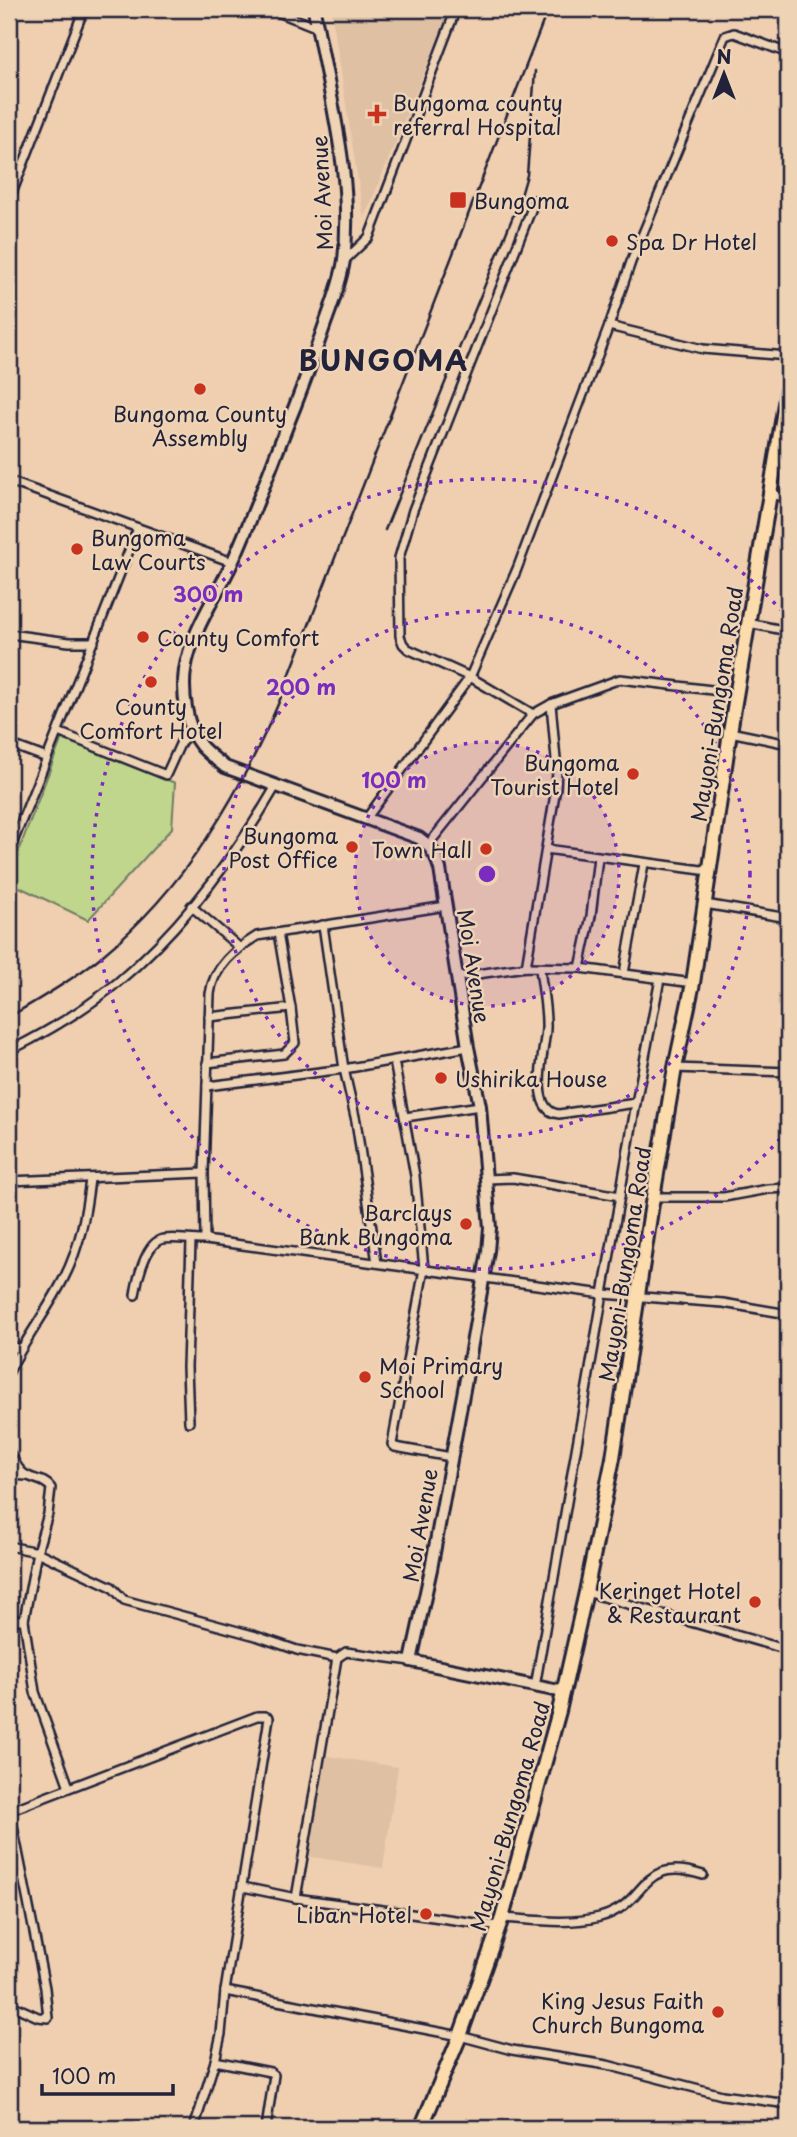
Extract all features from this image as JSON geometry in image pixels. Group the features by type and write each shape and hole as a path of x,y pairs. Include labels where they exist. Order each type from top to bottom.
{"main road":[{"name":"Mayoni-Bungoma Road","path":"421,2128 460,2036 500,1922 564,1692 586,1592 613,1458 653,1197 693,983 730,732 788,386"}],"street":[{"path":"9,201 84,9"},
{"path":"270,9 317,28"},
{"name":"Moi Avenue","path":"314,9 338,133 345,215 344,261 309,370 232,562 190,651 185,672 185,688 192,730 200,745 225,767 419,838 428,845 440,869 480,1106 489,1228 484,1277 431,1569 411,1661"},
{"path":"344,261 369,237 456,9"},
{"path":"366,819 470,677 517,569 641,237 724,36 734,33 788,52"},
{"path":"9,166 20,170"},
{"path":"533,714 470,677 416,653 403,644 400,636 400,558 413,510 534,200"},
{"path":"610,326 703,349 788,356"},
{"path":"9,481 232,562"},
{"path":"771,494 788,498"},
{"path":"9,852 12,836 58,732 138,528"},
{"path":"748,623 788,631"},
{"path":"9,634 46,640 94,642"},
{"path":"428,845 533,714 551,704 620,679 737,693"},
{"path":"526,967 556,788 551,704"},
{"path":"58,732 166,775 181,742 192,730"},
{"path":"730,732 788,744"},
{"path":"9,744 47,758"},
{"path":"9,1051 78,1012 117,983 145,957 191,906 252,828 276,786"},
{"path":"546,849 709,871"},
{"path":"580,968 598,857"},
{"path":"624,973 644,864"},
{"path":"705,904 788,918"},
{"path":"191,906 239,947"},
{"path":"205,1240 206,1086 210,994 214,975 239,947 257,936 446,906"},
{"path":"323,925 377,1263"},
{"path":"207,1063 284,1054 295,1043 278,933"},
{"path":"457,977 526,967 580,968 693,983"},
{"path":"540,968 546,1027 540,1062 544,1107 554,1114 559,1114 636,1103"},
{"path":"535,1687 660,979"},
{"path":"209,1017 291,1008"},
{"path":"206,1086 345,1069 468,1047"},
{"path":"394,1061 418,1195 424,1269 391,1444 451,1457"},
{"path":"675,1068 788,1072"},
{"path":"405,1117 480,1106"},
{"path":"9,1181 204,1173"},
{"path":"486,1180 513,1178 620,1196"},
{"path":"9,1372 65,1278 85,1220 90,1179"},
{"path":"653,1197 724,1197 788,1188"},
{"path":"135,1295 139,1268 154,1244 167,1239 205,1240 603,1294 723,1303 788,1314"},
{"path":"189,1422 187,1367 191,1241"},
{"path":"9,1347 21,1348"},
{"path":"9,1451 20,1471 27,1476"},
{"path":"9,1475 27,1476 47,1482 51,1488 48,1514 37,1552 24,1620 35,1692 69,1787"},
{"path":"9,1546 37,1552 112,1587 124,1600 297,1650 337,1658 346,1652 411,1661 564,1692"},
{"path":"586,1592 788,1650"},
{"path":"9,1620 24,1620"},
{"path":"296,1898 337,1658"},
{"path":"9,2004 38,2017 48,2018 43,1977 10,1811 257,1716 268,1717 270,1720 225,1991 221,2034 194,2128"},
{"path":"243,1887 296,1898 500,1922 577,1920 602,1916 628,1903 650,1878 660,1872 672,1868 703,1875"},
{"path":"225,1991 460,2036 512,2050 607,2065 710,2093 788,2104"},
{"path":"215,2061 274,2075 267,2128"}],"shaded area":[{"name":"Bungoma county referral Hospital","path":"331,9 450,9 364,219"},
{"path":"322,1755 398,1767 383,1868 306,1856"}],"green space":[{"path":"62,738 175,783 172,828 88,920 9,882"}],"railway":[{"path":"9,1017 81,972 132,929 183,871 227,807 246,773 279,702 548,9"},
{"path":"385,530 520,199 527,175 535,71"}],"place":[{"name":"Bungoma county referral Hospital","path":"377,114"},
{"name":"Bungoma","path":"458,200"},
{"name":"Spa Dr Hotel","path":"612,241"},
{"name":"Bungoma County Assembly","path":"200,389"},
{"name":"Bungoma Law Courts","path":"77,549"},
{"name":"County Comfort","path":"143,637"},
{"name":"County Comfort Hotel","path":"151,682"},
{"name":"Bungoma Tourist Hotel","path":"633,774"},
{"name":"Bungoma Post Office","path":"352,847"},
{"name":"Town Hall","path":"486,849"},
{"name":"Ushirika House","path":"441,1078"},
{"name":"Barclays Bank Bungoma","path":"466,1224"},
{"name":"Moi Primary School","path":"365,1377"},
{"name":"Keringet Hotel & Restaurant","path":"755,1602"},
{"name":"Liban Hotel","path":"426,1914"},
{"name":"King Jesus Faith Church Bungoma","path":"718,2012"}],"district":[{"name":"BUNGOMA","path":"384,359"}]}
